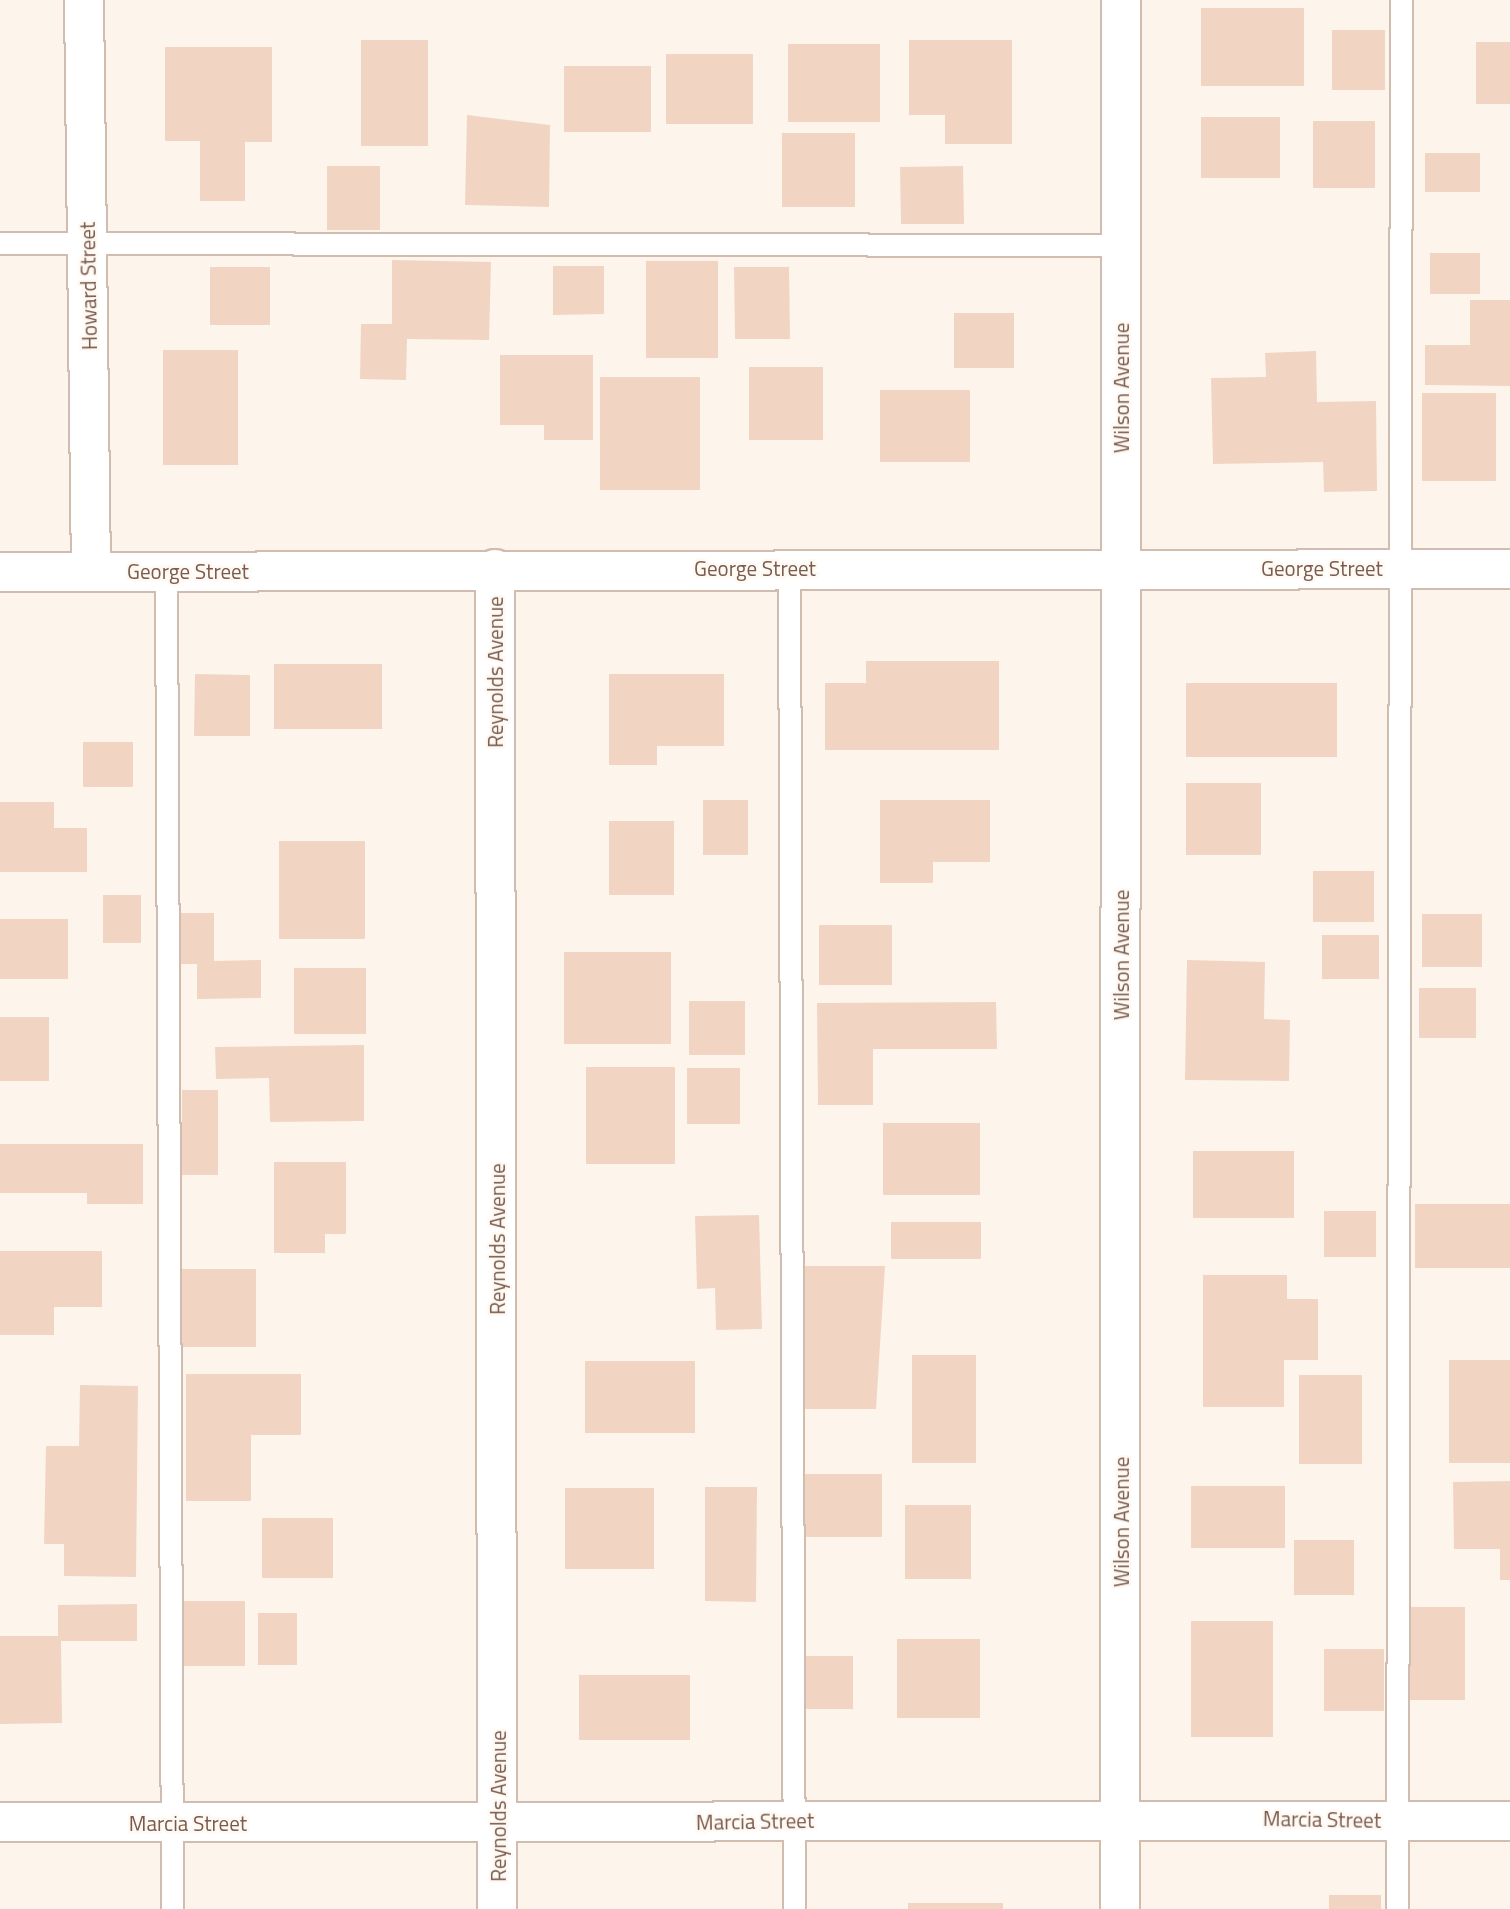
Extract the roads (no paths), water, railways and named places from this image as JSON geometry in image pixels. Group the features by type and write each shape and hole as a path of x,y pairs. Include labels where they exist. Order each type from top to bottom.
{"street":[{"name":"Howard Street","path":"84,0 91,572"},
{"name":"Wilson Avenue","path":"1121,0 1121,1909"},
{"name":"George Street","path":"0,572 1121,567 1510,569"},
{"name":"Reynolds Avenue","path":"495,569 499,1823 497,1909"},
{"name":"Marcia Street","path":"0,1822 499,1823 1121,1816 1510,1821"}],"lane":[{"path":"1397,1909 1401,0"},
{"path":"0,243 1121,245"},
{"path":"789,568 794,1909"},
{"path":"166,571 172,1909"}]}
